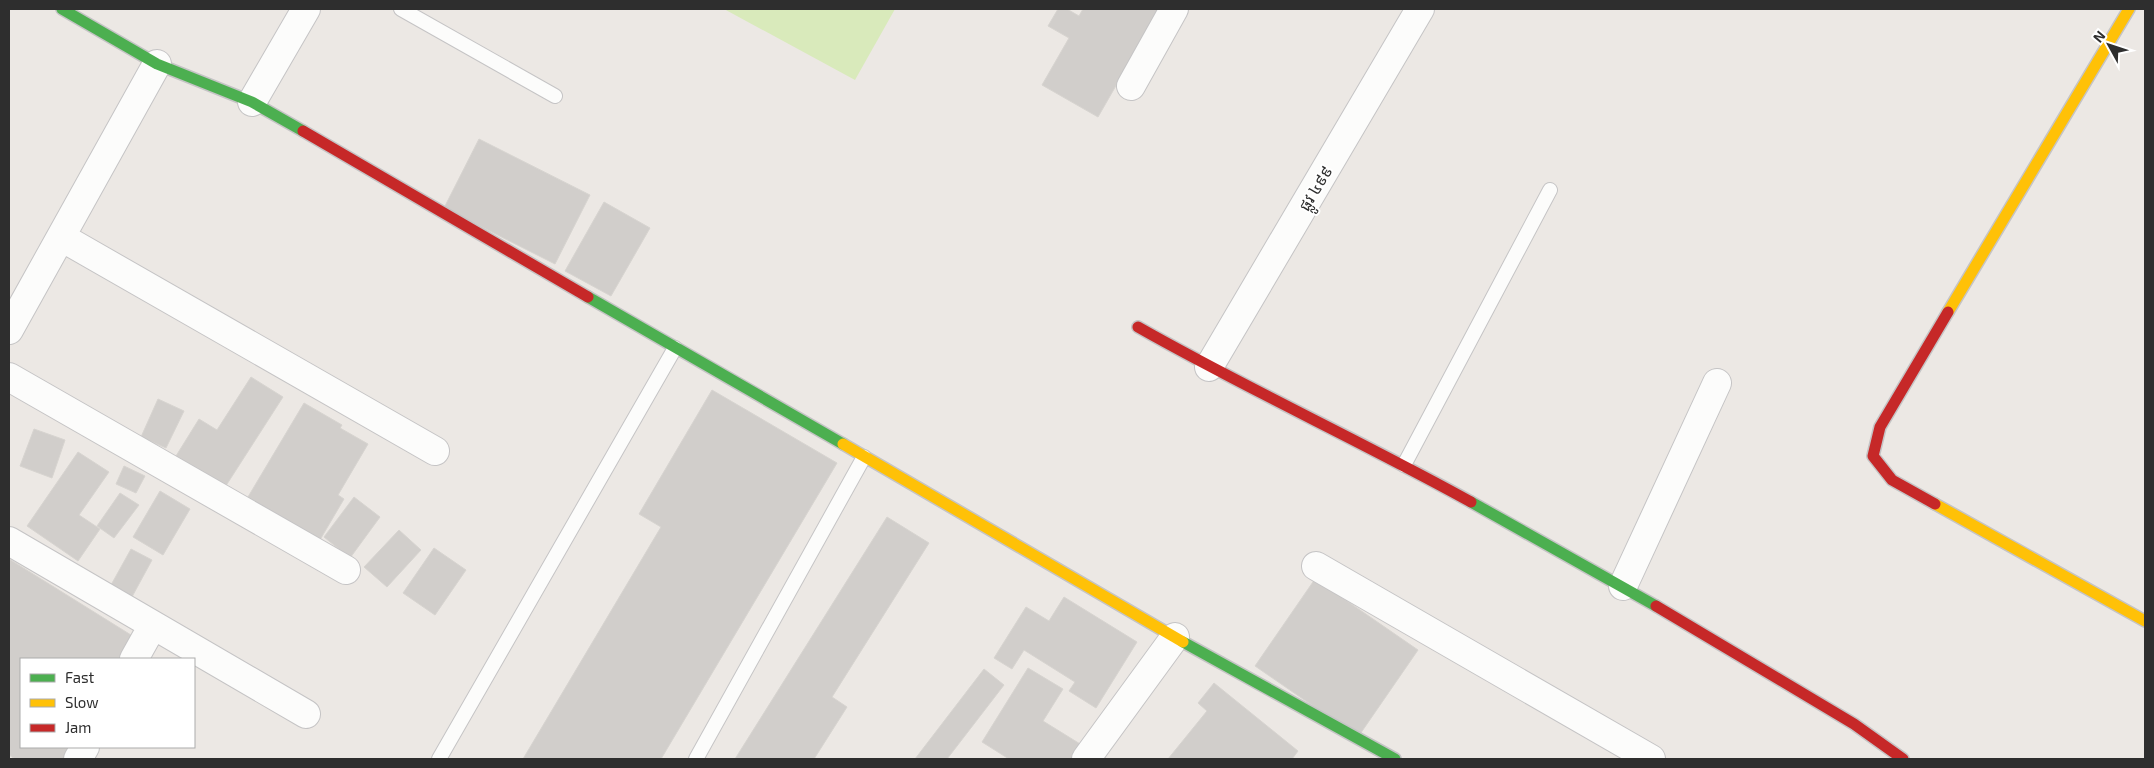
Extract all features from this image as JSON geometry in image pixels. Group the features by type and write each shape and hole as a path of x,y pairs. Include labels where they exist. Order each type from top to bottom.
{"street":[{"path":"62,9 157,64 252,102 1175,638 1395,759"},
{"path":"252,102 306,9"},
{"path":"1131,86 1174,9"},
{"name":"ផ្លូវ ៤៩៩","path":"1209,367 1420,9"},
{"path":"2129,9 1880,427 1873,456 1892,480 2145,620"},
{"path":"9,330 157,64"},
{"path":"61,237 434,451"},
{"path":"1138,327 1209,367 1404,465 1623,586 1854,724 1903,759"},
{"path":"9,377 346,570"},
{"path":"1623,586 1717,383"},
{"path":"9,541 306,714"},
{"path":"1316,566 1651,759"},
{"path":"135,658 153,625"},
{"path":"1086,759 1175,638"},
{"path":"78,759 84,748"}],"lane":[{"path":"401,9 555,96"},
{"path":"1404,465 1550,190"},
{"path":"439,759 675,348"},
{"path":"696,759 864,458"}],"green space":[{"path":"724,9 895,9 855,80"}],"building":[{"path":"1058,9 1067,9 1079,16 1083,9 1160,9 1098,117 1042,85 1069,38 1048,26"},
{"path":"479,139 590,195 555,264 444,208"},
{"path":"604,202 650,228 611,296 565,271"},
{"path":"251,377 283,397 220,495 171,464 199,419 217,430"},
{"path":"712,390 837,463 661,759 523,759 661,527 639,514"},
{"path":"158,399 184,411 166,448 141,437"},
{"path":"304,403 342,425 340,428 368,444 338,495 344,499 314,550 242,507"},
{"path":"34,429 65,440 52,478 20,466"},
{"path":"78,452 109,472 79,515 100,529 78,561 27,526"},
{"path":"124,466 145,476 136,493 116,484"},
{"path":"160,491 190,509 163,555 133,537"},
{"path":"120,493 139,505 114,538 97,526"},
{"path":"354,497 380,517 350,558 324,537"},
{"path":"887,517 929,543 832,697 847,707 814,759 735,759"},
{"path":"399,530 421,550 387,587 364,567"},
{"path":"434,548 466,570 435,615 403,593"},
{"path":"131,549 152,560 127,606 106,594"},
{"path":"9,559 139,640 128,658 20,658 20,748 71,748 65,759 15,759 9,755"},
{"path":"1315,579 1418,650 1358,737 1255,666"},
{"path":"1064,597 1137,642 1096,708 1069,691 1075,682 1024,650 1012,669 994,658 1026,607 1049,621"},
{"path":"1028,668 1063,689 1043,721 1085,747 1078,759 1009,759 982,742"},
{"path":"984,669 1004,685 947,759 915,759"},
{"path":"1214,683 1298,751 1292,759 1168,759 1207,711 1198,703"}],"traffic: fast":[{"path":"62,9 157,64 252,102 303,131"},
{"path":"588,297 843,444"},
{"path":"1471,502 1656,606"},
{"path":"1183,642 1395,759"}],"traffic: slow":[{"path":"1948,312 2129,9"},
{"path":"843,444 1183,642"},
{"path":"1935,504 2145,621"}],"traffic: jam":[{"path":"303,131 588,297"},
{"path":"1935,504 1892,480 1873,456 1880,427 1948,312"},
{"path":"1138,327 1471,502"},
{"path":"1656,606 1854,724 1903,759"}]}
